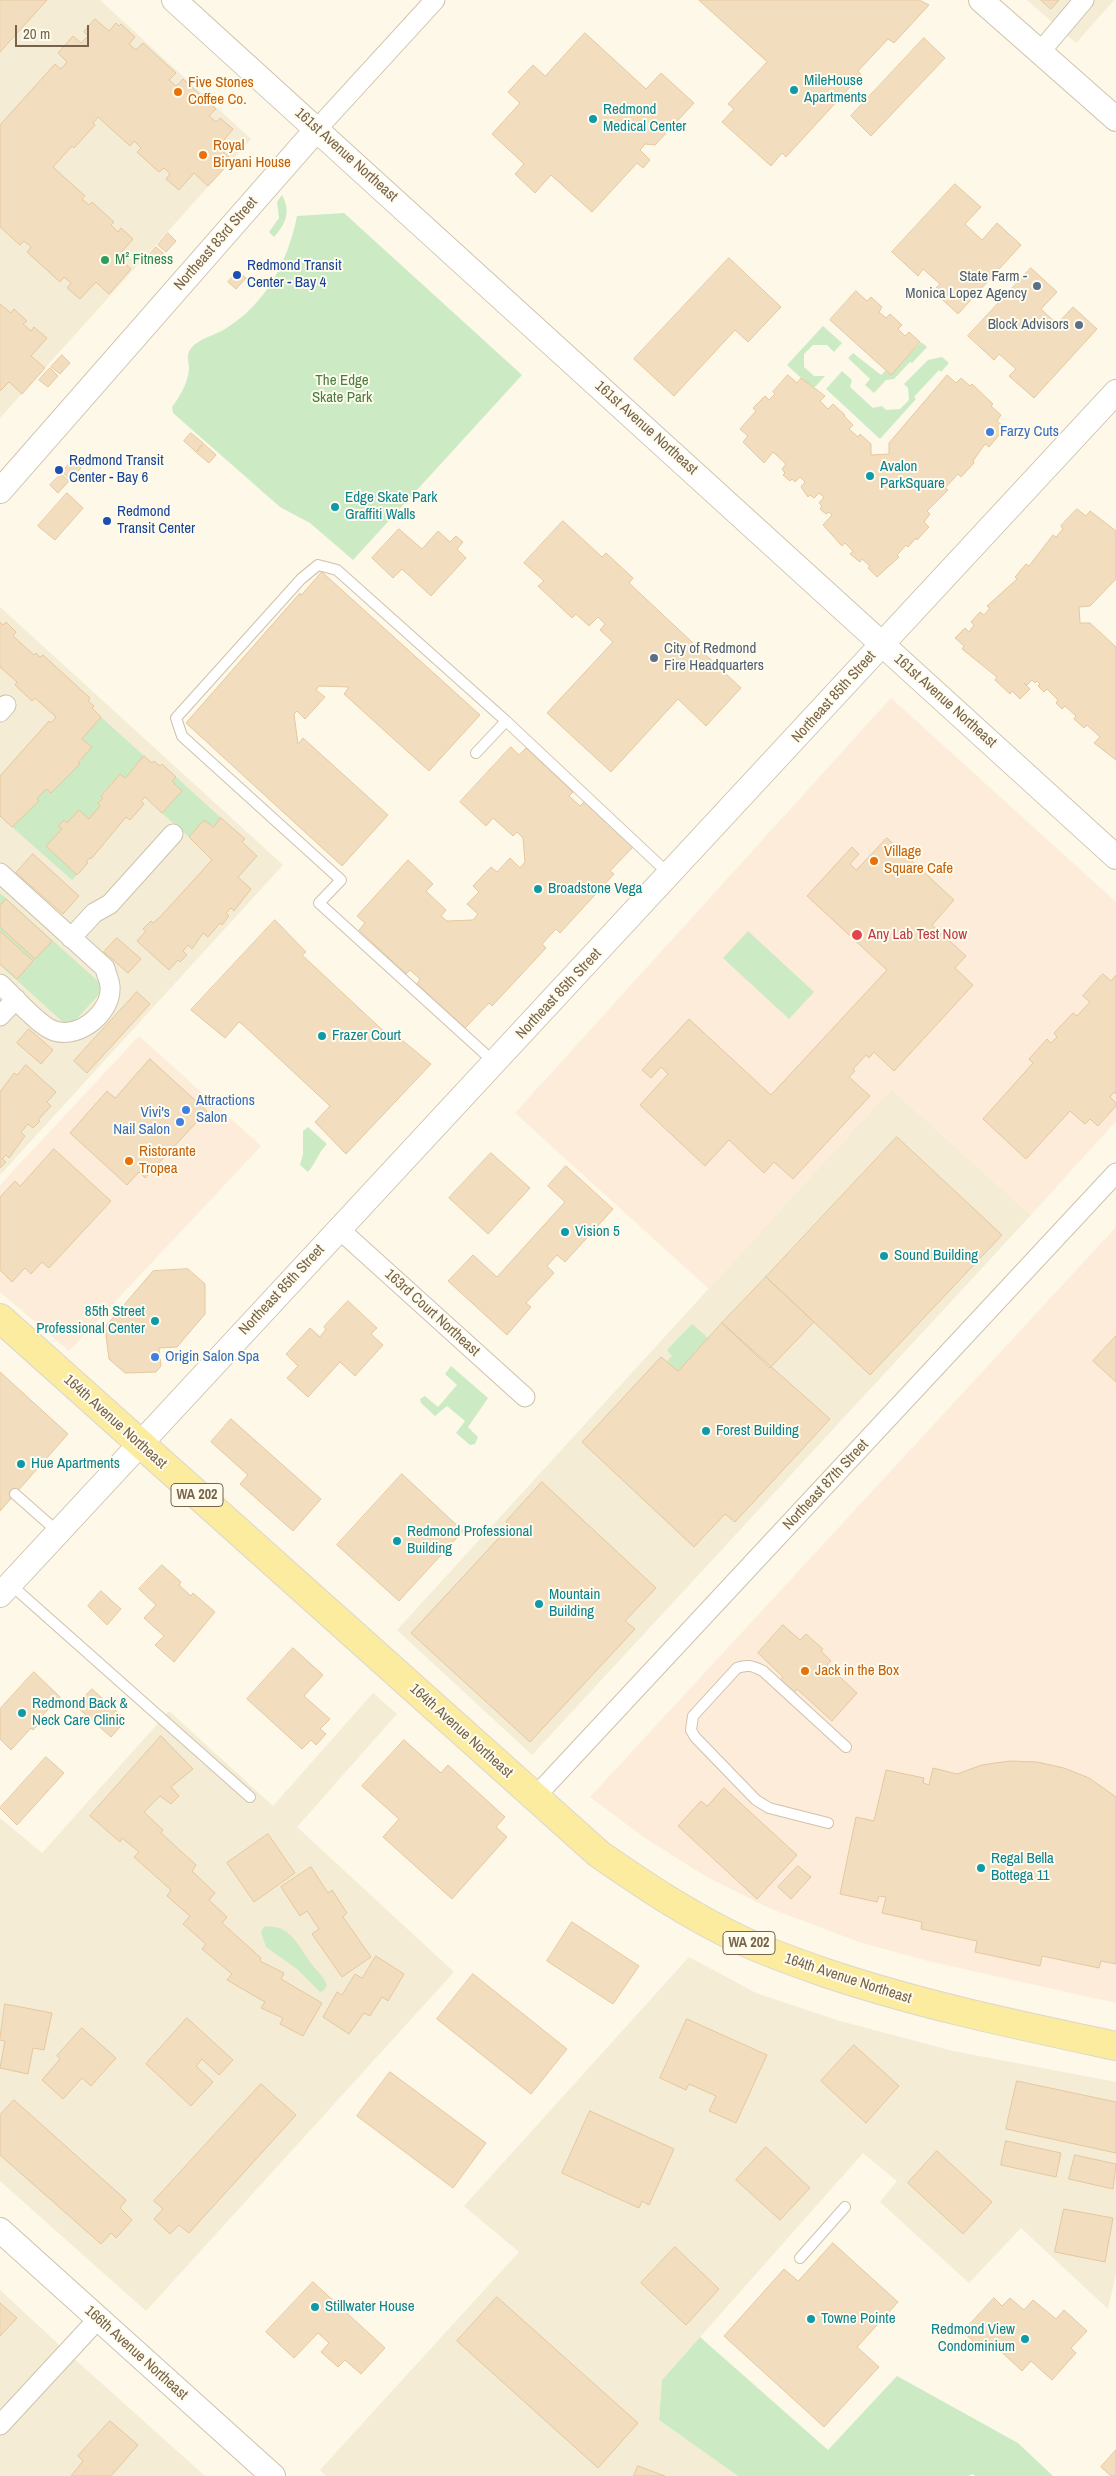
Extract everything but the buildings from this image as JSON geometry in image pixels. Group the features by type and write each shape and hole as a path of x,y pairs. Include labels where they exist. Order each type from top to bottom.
{"main road":[{"name":"164th Avenue Northeast","path":"0,1318 599,1854 669,1902 742,1941 779,1956 911,2000 1116,2046"}],"street":[{"name":"161st Avenue Northeast","path":"174,0 1116,857"},
{"name":"Northeast 83rd Street","path":"0,491 317,129 436,0"},
{"path":"982,0 1116,119"},
{"path":"1040,52 1084,0"},
{"name":"Northeast 85th Street","path":"5,1589 670,875 1116,392"},
{"path":"71,938 94,913 110,904 173,834"},
{"path":"0,873 105,968 110,987 106,1007 88,1026 68,1033 49,1029 0,984"},
{"path":"0,1016 16,999"},
{"name":"Northeast 87th Street","path":"535,1797 1116,1174"},
{"name":"163rd Court Northeast","path":"339,1229 524,1397"},
{"name":"166th Avenue Northeast","path":"0,2230 273,2476"},
{"path":"0,2425 98,2319"}],"lane":[{"path":"495,1062 319,903 341,880 182,736 176,718 301,579 318,565 337,570 506,721 670,875"},
{"path":"476,753 506,721"},
{"path":"313,854 321,846"},
{"path":"15,1494 58,1532"},
{"path":"5,1589 250,1797"},
{"path":"828,1823 784,1813 769,1808 756,1800 695,1738 691,1722 693,1716 737,1668 753,1665 764,1671 846,1747"},
{"path":"800,2258 845,2208"}],"shaded area":[{"path":"0,0 100,0 251,139 0,418"},
{"path":"1027,0 1114,0 1076,43"},
{"path":"0,607 283,865 0,1175"},
{"path":"891,698 1116,902 1116,1121 1031,1215 891,1089 709,1289 515,1113"},
{"path":"139,1036 261,1146 69,1351 0,1292 0,1185"},
{"path":"891,1089 1031,1215 532,1755 397,1630"},
{"path":"1116,1227 1116,2003 928,1961 859,1942 769,1908 707,1877 645,1838 590,1797"},
{"path":"373,1693 397,1714 297,1827 454,1972 146,2311 0,2181 0,1818 42,1853 169,1711 273,1806"},
{"path":"689,1957 756,1993 840,2021 953,2051 1116,2082 1116,2274 1108,2309 1021,2228 969,2283 880,2202 897,2181 863,2153 662,2380 659,2420 738,2476 326,2476 320,2470 519,2252 464,2206"},
{"path":"0,2290 80,2364 205,2476 0,2476"}],"green space":[{"path":"282,195 287,212 282,227 274,237 269,232 279,218 277,202"},
{"name":"The Edge Skate Park","path":"344,213 522,375 353,560 310,523 280,507 173,413 172,407 181,394 187,379 190,350 195,344 225,329 239,319 263,294 273,280 288,249 297,216"},
{"path":"823,326 842,343 834,352 827,345 813,345 804,354 804,367 814,376 825,376 815,387 811,387 787,365"},
{"path":"921,342 927,347 894,379 886,380 874,393 865,385 870,379 848,358 853,353 881,375 886,370 891,374"},
{"path":"942,357 949,363 941,372 939,370 914,397 916,399 880,439 826,389 842,371 852,380 850,387 873,408 882,406 886,410 900,409 909,400 908,388 904,384 928,360"},
{"path":"101,717 144,756 125,778 120,774 101,795 103,798 98,803 100,806 89,819 79,810 67,823 64,820 59,826 62,829 46,846 77,875 72,880 12,827 38,801 37,799 46,789 51,793 80,764 78,763 91,748 82,739"},
{"path":"176,777 221,818 213,827 204,820 189,837 162,813 182,791 172,781"},
{"path":"0,893 100,983 101,992 73,1023 64,1023 0,965"},
{"path":"748,931 814,992 789,1019 723,958"},
{"path":"308,1127 327,1144 308,1172 300,1165 303,1154 303,1131"},
{"path":"692,1324 708,1338 678,1371 667,1361 672,1356 667,1350"},
{"path":"451,1366 488,1398 468,1427 478,1437 475,1444 470,1445 456,1433 465,1421 447,1406 435,1416 421,1403 420,1399 425,1396 438,1407 457,1385 445,1374"},
{"path":"264,1927 281,1929 293,1938 324,1979 327,1985 324,1990 320,1992 297,1969 266,1947 261,1932"},
{"path":"700,2337 828,2450 897,2376 1018,2443 1053,2476 975,2476 973,2474 968,2476 738,2476 659,2420 662,2380"}],"place":[{"name":"MileHouse Apartments","path":"794,90"},
{"name":"Five Stones Coffee Co.","path":"178,92"},
{"name":"Redmond Medical Center","path":"593,119"},
{"name":"Royal Biryani House","path":"203,155"},
{"name":"M² Fitness","path":"105,260"},
{"name":"Redmond Transit Center - Bay 4","path":"237,275"},
{"name":"State Farm - Monica Lopez Agency","path":"1037,286"},
{"name":"Block Advisors","path":"1079,325"},
{"name":"Farzy Cuts","path":"990,432"},
{"name":"Redmond Transit Center - Bay 6","path":"59,470"},
{"name":"Avalon ParkSquare","path":"870,476"},
{"name":"Edge Skate Park Graffiti Walls","path":"335,507"},
{"name":"Redmond Transit Center","path":"107,521"},
{"name":"City of Redmond Fire Headquarters","path":"654,658"},
{"name":"Village Square Cafe","path":"874,861"},
{"name":"Broadstone Vega","path":"538,889"},
{"name":"Any Lab Test Now","path":"857,935"},
{"name":"Frazer Court","path":"322,1036"},
{"name":"Attractions Salon","path":"186,1110"},
{"name":"Vivi's Nail Salon","path":"180,1122"},
{"name":"Ristorante Tropea","path":"129,1161"},
{"name":"Vision 5","path":"565,1232"},
{"name":"Sound Building","path":"884,1256"},
{"name":"85th Street Professional Center","path":"155,1321"},
{"name":"Origin Salon Spa","path":"155,1357"},
{"name":"Forest Building","path":"706,1431"},
{"name":"Hue Apartments","path":"21,1464"},
{"name":"Redmond Professional Building","path":"397,1541"},
{"name":"Mountain Building","path":"539,1604"},
{"name":"Jack in the Box","path":"805,1671"},
{"name":"Redmond Back & Neck Care Clinic","path":"22,1713"},
{"name":"Regal Bella Bottega 11","path":"981,1868"},
{"name":"Stillwater House","path":"315,2307"},
{"name":"Towne Pointe","path":"811,2319"},
{"name":"Redmond View Condominium","path":"1025,2339"}]}
